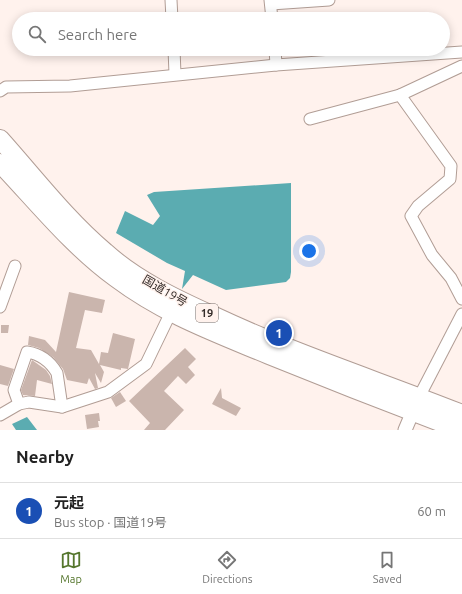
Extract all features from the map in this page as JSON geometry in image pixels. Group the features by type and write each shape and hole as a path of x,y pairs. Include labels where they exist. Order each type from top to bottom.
{"highway":[{"name":"国道19号","path":"0,139 61,208 105,253 173,306"},
{"name":"国道19号","path":"0,163 68,235 99,265 130,288 173,306 284,346 416,404 461,430"},
{"name":"国道19号","path":"416,404 462,414"}],"street":[{"path":"171,0 172,12"},
{"path":"271,12 270,2 328,0"},
{"path":"450,53 462,52"},
{"path":"174,56 175,74"},
{"path":"275,56 276,65"},
{"path":"0,91 6,87 70,86 175,74 405,56"},
{"path":"310,119 400,95 462,66"},
{"path":"400,95 450,166 450,179 418,206 411,216 432,255 451,278 462,299"},
{"path":"0,307 15,266"},
{"path":"0,415 19,404 29,402 62,407 108,392 146,364 173,306"},
{"path":"405,430 416,404 462,314"},
{"path":"19,404 14,390 27,352 40,354 57,372 62,407"}],"water":[{"path":"291,183 291,272 290,278 286,282 226,290 193,275 182,289 185,271 167,263 116,233 125,211 153,225 160,216 147,195 154,192"},
{"path":"27,417 37,430 16,430 12,424"}],"building":[{"path":"69,292 105,300 102,313 85,310 76,348 91,350 99,364 101,352 108,353 113,333 135,339 128,369 121,368 121,370 100,365 104,372 101,383 95,373 98,388 95,389 89,378 87,384 67,380 63,369 53,357 39,348 28,345 29,336 45,340 56,352"},
{"path":"1,325 9,325 8,333 1,333"},
{"path":"185,348 196,359 188,367 195,375 186,384 178,376 164,391 184,410 165,430 144,430 150,423 129,401"},
{"path":"32,360 46,370 50,376 52,384 37,380 35,396 23,395 21,390"},
{"path":"0,365 14,369 8,386 0,384"},
{"path":"221,388 222,398 241,408 236,416 212,404"},
{"path":"120,392 126,401 116,407 111,398"},
{"path":"99,413 99,427 87,429 85,415"}],"place":[{"name":"元起","path":"279,333"}]}
